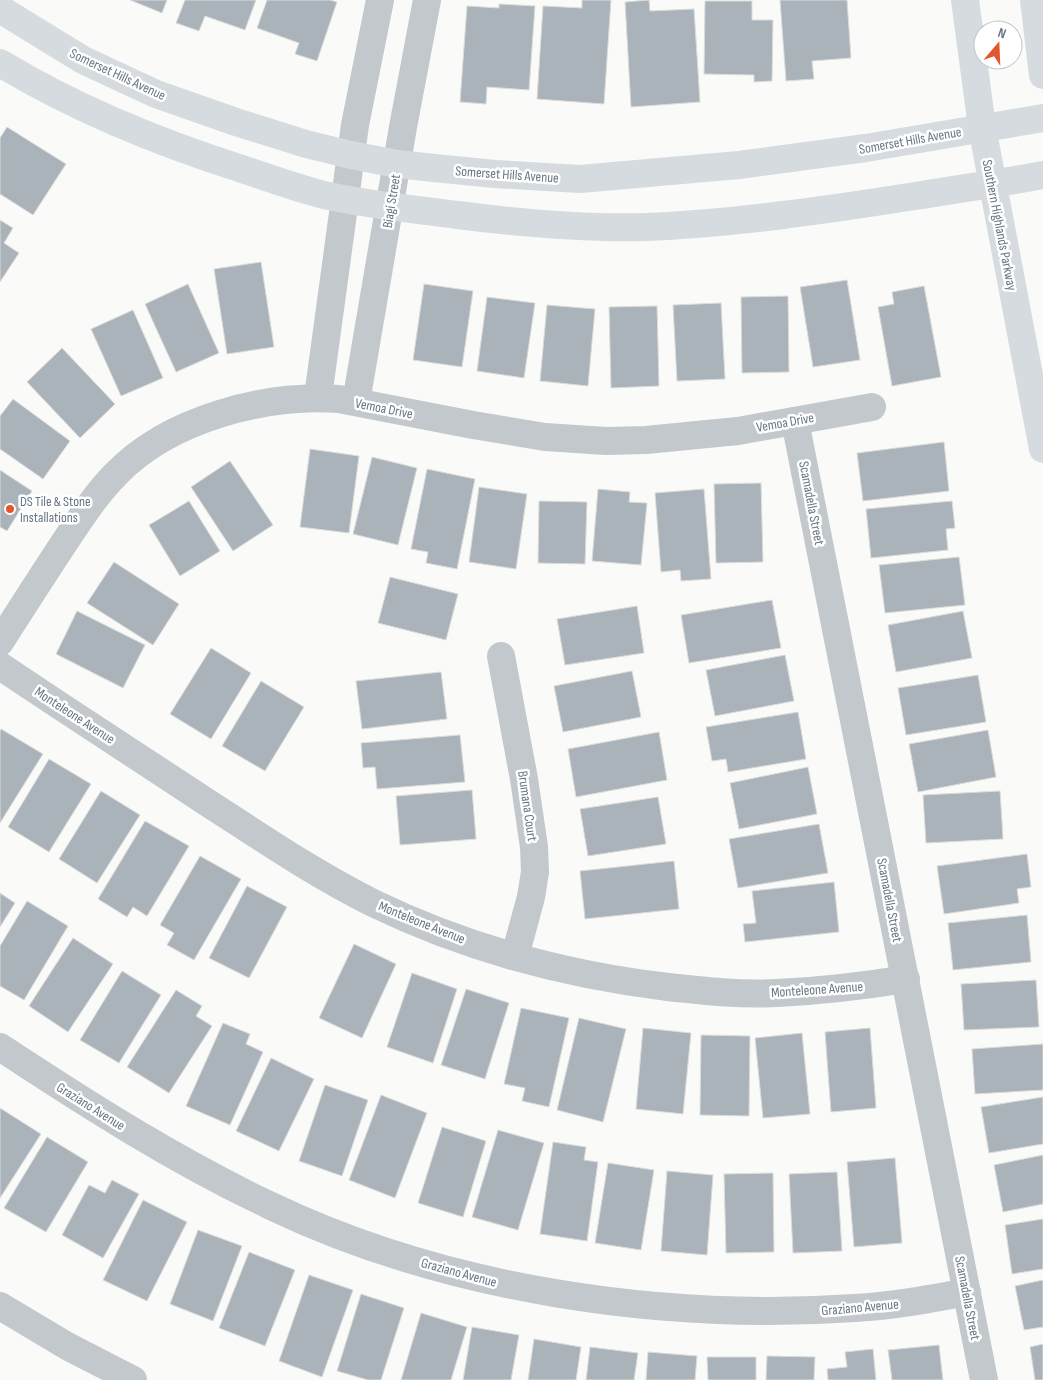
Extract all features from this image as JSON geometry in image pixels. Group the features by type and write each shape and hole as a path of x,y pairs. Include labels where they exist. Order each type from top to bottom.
{"main road":[{"name":"Southern Highlands Parkway","path":"965,0 982,127 1043,449"},
{"path":"1034,0 1043,75"},
{"name":"Somerset Hills Avenue","path":"0,9 84,60 156,94 306,144 396,164 495,174 580,179 739,165 866,148 1043,118"},
{"path":"0,63 41,87 107,119 186,152 276,181 344,199 526,224 645,227 725,222 850,206 1043,175"}],"street":[{"path":"318,397 344,199 380,0"},
{"name":"Biagi Street","path":"356,402 396,164 427,0"},
{"name":"Vemoa Drive","path":"0,642 48,566 92,502 116,473 157,442 195,422 236,408 318,397 356,402 482,427 545,437 606,441 646,440 738,431 872,407"},
{"name":"Scamadella Street","path":"795,421 984,1380"},
{"name":"Brumana Court","path":"501,656 524,779 534,847 535,872 531,897 515,956"},
{"name":"Monteleone Avenue","path":"0,666 303,865 374,903 447,934 515,956 580,973 709,992 776,993 853,987 906,979"},
{"name":"Graziano Avenue","path":"0,1047 171,1155 273,1207 376,1248 491,1281 599,1300 725,1311 792,1311 858,1308 913,1302 968,1292"},
{"path":"0,1306 67,1346 133,1380"}],"building":[{"path":"130,0 167,0 162,13"},
{"path":"185,0 256,0 245,30 205,16 199,31 176,23"},
{"path":"267,0 330,0 337,2 317,61 295,54 299,43 257,28"},
{"path":"582,0 611,0 604,104 537,99 543,6 582,8"},
{"path":"649,0 650,11 694,9 700,102 631,107 625,2"},
{"path":"780,0 847,0 851,58 812,61 814,79 786,81"},
{"path":"705,1 752,1 752,20 773,20 772,81 754,82 754,75 704,74"},
{"path":"499,4 535,6 529,90 487,87 486,104 460,102 467,6 499,8"},
{"path":"7,127 66,164 33,215 0,194 0,138"},
{"path":"0,220 13,228 4,243 19,253 0,282"},
{"path":"261,262 274,347 227,354 214,269"},
{"path":"847,280 860,360 813,367 800,287"},
{"path":"188,284 219,353 176,372 145,304"},
{"path":"424,284 473,291 462,367 413,360"},
{"path":"924,286 941,377 892,386 878,307 894,304 892,292"},
{"path":"788,296 789,372 742,373 741,297"},
{"path":"487,297 535,303 524,378 477,371"},
{"path":"721,303 725,379 677,381 673,305"},
{"path":"547,305 595,309 588,386 540,381"},
{"path":"657,306 659,386 611,388 609,307"},
{"path":"133,310 163,378 121,396 91,329"},
{"path":"62,348 115,404 80,438 27,382"},
{"path":"13,399 70,441 43,479 0,449 0,416"},
{"path":"944,442 949,491 863,501 857,453"},
{"path":"310,449 359,456 349,533 300,527"},
{"path":"372,457 417,468 398,545 353,534"},
{"path":"230,461 273,525 233,551 191,487"},
{"path":"427,469 475,479 457,569 426,563 428,552 411,549"},
{"name":"DS Tile & Stone Installations","path":"0,470 32,491 7,531 0,527"},
{"path":"761,483 763,562 716,563 714,484"},
{"path":"479,487 527,494 516,569 469,562"},
{"path":"598,489 630,492 629,502 647,503 641,565 592,561"},
{"path":"704,489 711,579 681,581 680,570 661,572 655,493"},
{"path":"189,501 220,551 180,576 149,525"},
{"path":"539,501 587,502 585,564 538,563"},
{"path":"952,501 955,528 946,529 948,550 871,558 866,509"},
{"path":"959,557 965,605 885,613 879,565"},
{"path":"114,562 179,604 153,645 87,603"},
{"path":"390,577 458,594 446,640 378,623"},
{"path":"772,600 781,648 689,663 681,615"},
{"path":"637,606 644,653 565,665 557,619"},
{"path":"77,611 145,645 123,688 56,654"},
{"path":"963,611 972,658 896,672 888,625"},
{"path":"211,648 251,673 211,739 170,714"},
{"path":"785,655 794,701 715,716 706,670"},
{"path":"632,671 641,717 563,732 554,686"},
{"path":"441,672 447,719 362,729 356,681"},
{"path":"978,675 986,722 906,735 898,688"},
{"path":"261,681 304,707 265,771 222,746"},
{"path":"798,712 806,759 728,772 726,759 712,761 706,727"},
{"path":"1,729 43,754 0,823 0,731"},
{"path":"988,730 996,777 918,792 909,744"},
{"path":"659,732 667,780 576,797 568,749"},
{"path":"460,735 465,782 377,789 375,767 363,768 361,743"},
{"path":"49,759 91,784 49,852 8,827"},
{"path":"808,767 817,814 739,829 730,783"},
{"path":"472,790 476,839 400,845 396,796"},
{"path":"101,791 140,815 97,883 59,859"},
{"path":"1000,791 1003,839 926,843 923,795"},
{"path":"658,797 666,844 588,856 580,809"},
{"path":"145,821 189,846 147,916 133,907 127,917 98,899"},
{"path":"819,824 828,873 738,888 729,839"},
{"path":"1027,854 1031,887 1017,889 1019,903 944,914 937,866"},
{"path":"200,856 241,879 194,960 167,945 174,933 160,925"},
{"path":"674,861 679,909 585,919 580,871"},
{"path":"834,882 839,932 745,942 743,924 756,923 752,891"},
{"path":"247,886 287,907 249,978 209,958"},
{"path":"0,893 15,903 0,927"},
{"path":"27,901 68,926 24,1000 0,986 0,946"},
{"path":"1027,915 1031,962 953,970 948,923"},
{"path":"73,938 113,964 68,1032 29,1006"},
{"path":"354,944 396,964 362,1038 319,1018"},
{"path":"122,971 161,995 119,1063 80,1040"},
{"path":"412,973 457,989 433,1063 387,1047"},
{"path":"1036,980 1039,1027 964,1030 961,984"},
{"path":"466,989 509,1003 485,1079 441,1065"},
{"path":"176,990 202,1006 196,1016 212,1026 169,1093 127,1067"},
{"path":"521,1008 569,1018 549,1107 522,1101 525,1088 504,1084"},
{"path":"579,1018 626,1029 603,1122 557,1110"},
{"path":"223,1023 250,1034 246,1044 263,1052 230,1125 186,1106"},
{"path":"643,1028 691,1033 683,1114 636,1109"},
{"path":"870,1028 876,1108 831,1112 825,1032"},
{"path":"802,1033 810,1114 763,1118 755,1038"},
{"path":"701,1035 750,1036 749,1116 700,1115"},
{"path":"1043,1044 1043,1090 975,1094 972,1049"},
{"path":"271,1058 314,1079 279,1151 236,1131"},
{"path":"325,1085 368,1100 342,1176 299,1161"},
{"path":"381,1095 427,1113 395,1198 349,1180"},
{"path":"1043,1097 1043,1144 989,1153 981,1107"},
{"path":"0,1108 41,1134 0,1198"},
{"path":"442,1127 486,1141 463,1217 418,1203"},
{"path":"498,1130 544,1143 518,1230 472,1217"},
{"path":"47,1137 88,1162 46,1232 4,1208"},
{"path":"553,1142 586,1147 584,1160 598,1162 587,1241 540,1234"},
{"path":"1043,1155 1043,1204 1003,1212 994,1165"},
{"path":"895,1158 902,1243 854,1247 847,1162"},
{"path":"608,1163 654,1170 641,1250 595,1243"},
{"path":"667,1171 713,1175 707,1255 661,1251"},
{"path":"837,1172 842,1251 793,1253 789,1174"},
{"path":"773,1173 774,1252 726,1253 724,1174"},
{"path":"112,1180 139,1194 103,1258 62,1235 89,1185 105,1193"},
{"path":"143,1200 187,1222 147,1301 103,1280"},
{"path":"1043,1219 1043,1269 1012,1274 1005,1225"},
{"path":"198,1230 242,1246 213,1321 170,1304"},
{"path":"249,1252 295,1270 265,1346 219,1328"},
{"path":"309,1275 353,1290 322,1377 279,1361"},
{"path":"1043,1280 1043,1327 1024,1330 1015,1286"},
{"path":"361,1294 404,1308 381,1380 368,1380 337,1371"},
{"path":"421,1313 467,1327 451,1380 401,1380"},
{"path":"472,1327 519,1335 511,1380 463,1380"},
{"path":"534,1339 581,1347 576,1380 528,1380"},
{"path":"1043,1344 1043,1380 1035,1380 1030,1347"},
{"path":"939,1345 943,1380 892,1380 888,1350"},
{"path":"590,1347 638,1353 634,1380 586,1380"},
{"path":"873,1349 876,1380 828,1380 827,1369 847,1367 845,1352"},
{"path":"648,1352 697,1356 695,1380 646,1380"},
{"path":"767,1356 815,1357 814,1380 766,1380"},
{"path":"707,1357 756,1357 756,1380 708,1380"}],"place":[{"name":"DS Tile & Stone Installations","path":"10,509"}]}
